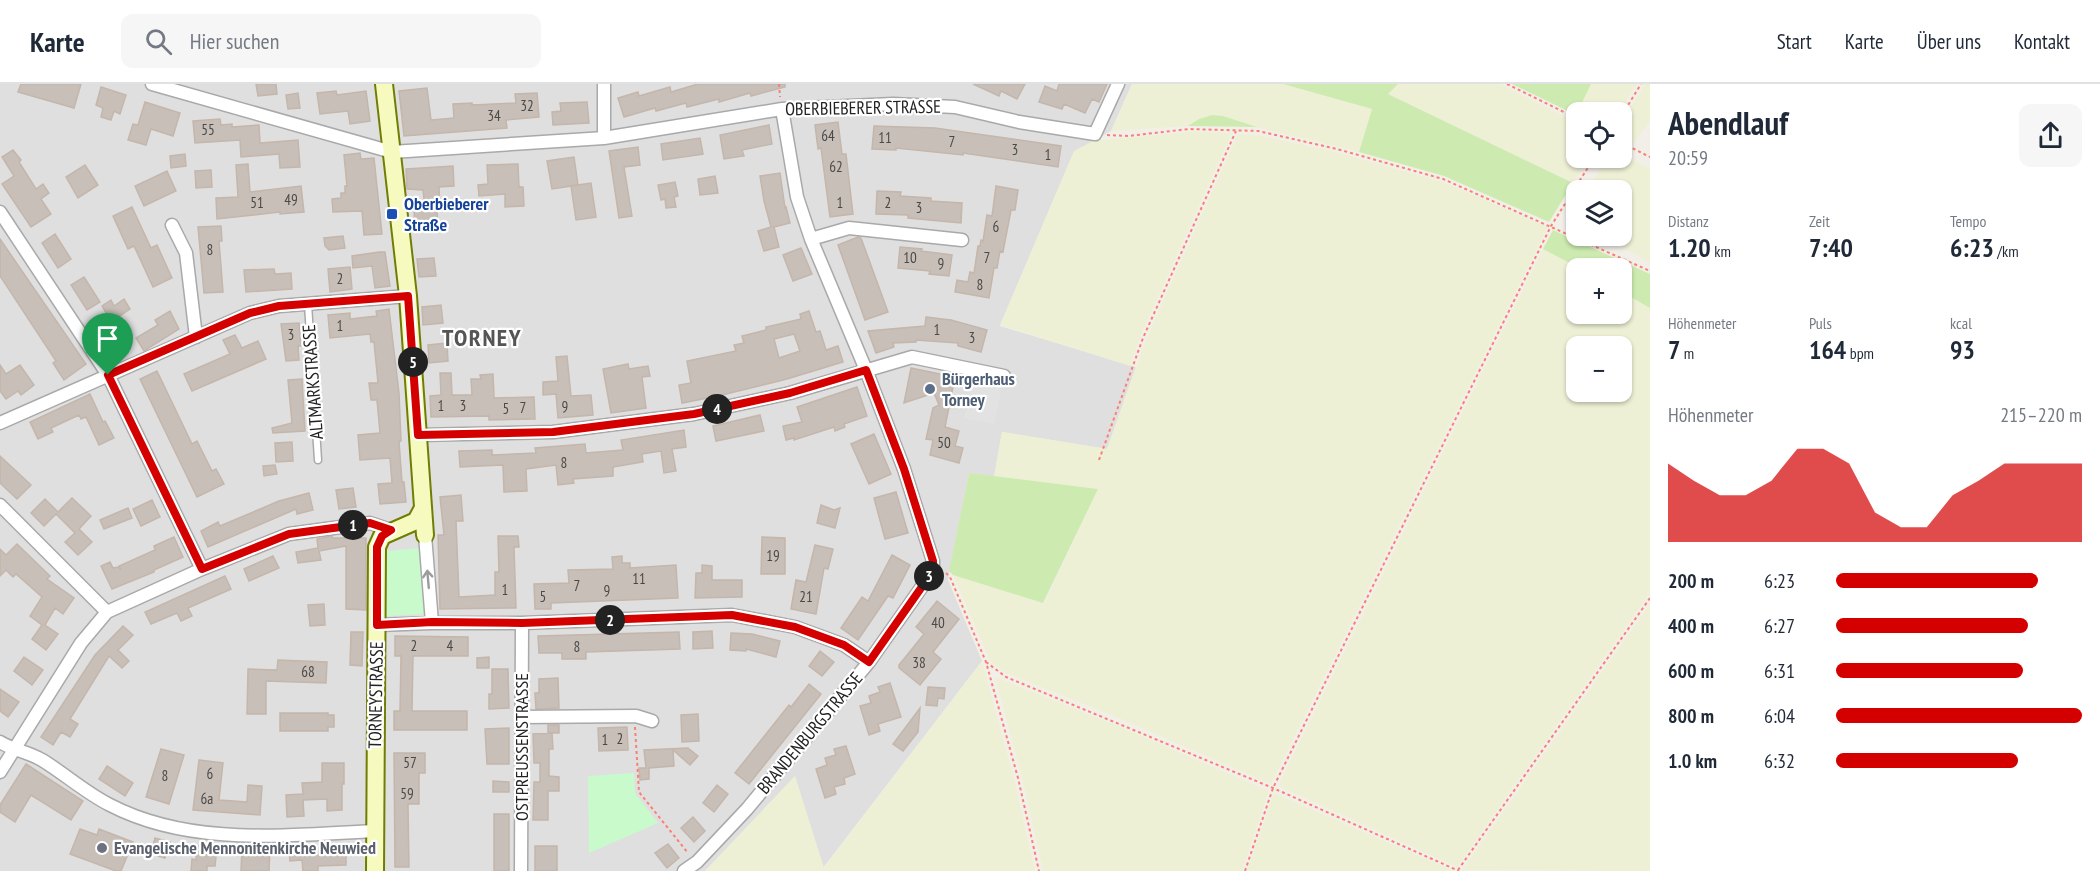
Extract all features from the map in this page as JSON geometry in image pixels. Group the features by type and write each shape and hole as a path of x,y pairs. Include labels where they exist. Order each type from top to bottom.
{"street":[{"name":"OBERBIEBERER STRASSE","path":"152,84 392,152 604,138 782,109 892,104 955,107 1019,122 1095,134"},
{"path":"384,84 408,296 432,622"},
{"path":"604,84 604,138"},
{"path":"1095,134 1118,84"},
{"path":"782,109 788,155 811,239 866,370 904,469 933,561"},
{"path":"0,212 108,375 202,569"},
{"path":"172,225 186,253 196,337"},
{"path":"811,239 849,228 962,240"},
{"path":"0,423 250,313 279,306 408,296"},
{"path":"418,435 553,432 694,414 790,393 912,357 1004,376"},
{"path":"0,505 107,612"},
{"path":"0,772 81,643 107,612 202,569 289,534 370,523 391,530 416,521 423,508"},
{"name":"TORNEYSTRASSE","path":"375,871 377,547 382,536 391,530"},
{"name":"BRANDENBURGSTRASSE","path":"684,871 697,862 747,808 869,662 933,571 933,561"},
{"path":"377,625 432,622 522,623 732,615 795,627 844,645 869,662"},
{"name":"OSTPREUSSENSTRASSE","path":"521,871 522,623"},
{"path":"522,717 636,716 652,721"},
{"path":"0,742 14,750 42,760 109,805 144,819 217,835 263,836 375,831"}],"lane":[{"name":"ALTMARKSTRASSE","path":"308,304 318,460"}],"path":[{"path":"1507,84 1566,113"},
{"path":"1630,102 1641,84"},
{"path":"1095,134 1128,136 1189,129 1257,131 1337,149 1443,179 1650,271"},
{"path":"1100,460 1143,338 1237,130"},
{"path":"1632,147 1650,157"},
{"path":"1245,871 1273,788 1551,226 1588,168"},
{"path":"933,561 950,577 986,662 1018,778 1039,871"},
{"path":"986,662 1006,677 1273,788 1459,871 1650,598"},
{"path":"636,716 639,792 697,862"}],"shaded area":[{"path":"0,84 1132,84 1111,131 1074,152 1000,326 1136,367 1107,449 1002,432 994,477 969,473 948,580 982,661 823,868 795,777 705,871 0,871"},
{"path":"974,369 1004,376 994,424 964,418"}],"green space":[{"path":"1132,84 1283,84 1372,109 1359,152 1212,115 1188,126 1111,131"},
{"path":"1283,84 1398,84 1388,94 1567,180 1566,194 1549,222 1444,176 1359,152 1372,109"},
{"path":"1398,84 1500,84 1566,117 1566,168 1583,168 1575,180 1567,180 1388,94"},
{"path":"1512,84 1591,84 1582,102 1566,102 1566,110"},
{"path":"1591,84 1637,84 1625,102 1582,102"},
{"path":"1645,84 1650,84 1650,121 1632,145 1632,105"},
{"path":"1212,115 1223,116 1257,127 1188,126"},
{"path":"1189,132 1232,133 1140,337 1130,366 1000,325 1074,151 1093,141"},
{"path":"1238,134 1257,135 1336,152 1443,182 1548,227 1271,784 1121,719 1006,673 990,661 953,575 1044,603 1098,489 994,477 1002,432 1107,449 1146,339"},
{"path":"1632,159 1650,169 1650,263 1620,246 1632,246 1632,180 1593,180 1602,168 1632,168"},
{"path":"1553,230 1566,236 1566,246 1588,246 1615,258 1566,258 1566,261 1543,249"},
{"path":"1543,249 1566,261 1566,324 1632,324 1632,298 1650,308 1650,593 1457,867 1278,786"},
{"path":"1632,266 1650,274 1650,308 1632,298"},
{"path":"969,473 1098,489 1043,603 953,575 949,571"},
{"path":"422,548 427,614 386,616 386,551"},
{"path":"1650,604 1650,871 1462,870"},
{"path":"982,661 1014,779 1035,871 705,871 795,776 824,868"},
{"path":"995,677 1118,726 1269,791 1242,871 1043,871 1022,777"},
{"path":"634,773 635,793 658,823 589,853 588,776"},
{"path":"1274,793 1454,871 1247,871"}],"building":[{"path":"21,84 81,84 74,108 18,92"},
{"path":"256,84 276,84 277,94 258,96"},
{"path":"698,84 785,84 785,87 751,96 750,93 719,102 719,99 687,107 686,103 656,111 655,108 624,117 618,98 638,92 639,96 670,87 671,92"},
{"path":"973,84 1025,84 1017,99 1001,91 999,96"},
{"path":"1059,84 1107,84 1099,102 1092,99 1085,113 1064,104 1062,109 1039,102 1045,86 1057,91"},
{"path":"101,87 126,95 120,114 114,111 111,120 101,117 103,108 96,105"},
{"path":"427,88 431,120 454,118 453,104 516,103 515,94 537,93 539,117 506,120 507,128 404,136 399,91"},
{"path":"336,91 337,95 366,91 370,121 350,124 348,111 320,114 317,93"},
{"path":"298,93 300,108 288,109 286,95"},
{"path":"145,102 180,113 173,136 151,129 146,145 128,140 133,124 138,125"},
{"path":"587,102 589,123 553,125 552,112 561,111 560,103"},
{"path":"220,119 221,125 232,124 232,127 259,125 260,143 298,140 300,167 280,168 279,154 241,157 240,140 195,143 193,121"},
{"path":"838,122 842,154 846,154 853,214 830,217 821,148 818,149 815,125"},
{"path":"769,125 772,144 742,150 744,156 724,159 720,135"},
{"path":"874,126 935,128 1061,146 1058,167 963,153 963,155 896,148 896,150 872,149"},
{"path":"700,138 703,154 663,160 661,144"},
{"path":"638,147 640,165 624,167 632,216 619,218 609,151"},
{"path":"13,150 21,160 19,162 36,189 43,184 49,193 41,199 51,214 31,227 2,184 14,176 2,157"},
{"path":"360,153 361,159 374,158 382,234 364,235 362,211 333,212 332,199 341,198 341,193 345,193 345,186 347,186 344,155"},
{"path":"185,154 186,166 171,168 170,156"},
{"path":"574,157 578,185 552,189 547,161"},
{"path":"248,164 250,192 301,186 304,212 280,214 280,212 217,219 216,198 238,197 236,165"},
{"path":"518,164 519,187 523,187 524,206 505,207 505,194 479,196 478,185 488,184 487,165"},
{"path":"85,165 98,185 78,198 66,177"},
{"path":"453,166 454,186 439,187 438,229 415,231 414,209 425,209 423,190 407,189 406,169"},
{"path":"211,170 212,187 196,188 195,171"},
{"path":"167,171 176,191 144,206 135,186"},
{"path":"780,173 785,208 790,223 774,227 779,247 764,251 758,231 771,227 760,176"},
{"path":"715,176 718,193 700,195 698,179"},
{"path":"675,182 678,196 674,197 676,207 666,208 665,199 661,200 658,185"},
{"path":"591,183 596,217 576,220 571,186"},
{"path":"996,186 1018,190 1015,210 1011,210 1003,252 1000,251 997,268 994,268 989,298 955,292 957,280 968,282 970,272 974,273 978,246 981,240 983,241 987,215 992,216"},
{"path":"877,191 901,192 900,196 962,203 961,223 908,218 908,215 876,214"},
{"path":"132,207 151,248 157,245 172,278 153,287 134,246 128,249 113,216"},
{"path":"221,226 222,241 219,241 223,292 204,293 198,227"},
{"path":"55,234 71,259 58,268 42,243"},
{"path":"343,236 345,248 329,250 325,246 324,238"},
{"path":"858,237 861,238 888,312 865,320 838,245"},
{"path":"0,239 86,364 64,380 53,363 56,361 0,276"},
{"path":"900,247 952,255 949,276 929,274 930,271 898,268"},
{"path":"801,248 812,274 793,281 783,255"},
{"path":"385,252 390,286 375,288 372,266 353,268 352,256"},
{"path":"434,258 436,276 419,277 417,259"},
{"path":"350,267 352,289 330,292 328,269"},
{"path":"274,269 275,274 291,273 292,289 246,292 244,270"},
{"path":"84,277 100,302 87,310 71,285"},
{"path":"124,299 130,309 112,321 128,345 115,354 99,329 111,321 102,306 111,300 114,306"},
{"path":"441,305 443,323 423,325 422,307"},
{"path":"389,309 399,393 401,441 399,441 406,502 380,504 378,484 392,483 390,458 360,460 358,435 380,433 377,400 371,400 369,383 378,383 374,342 371,342 370,334 330,338 328,315 350,313 350,319 377,316 376,311"},
{"path":"170,311 179,329 144,351 136,338 158,325 155,320"},
{"path":"809,311 816,332 820,331 826,350 838,346 843,362 787,379 682,403 679,385 691,383 687,361 736,351 734,345 744,343 742,336 766,330 766,327 801,319 800,314","holes":["794,334 800,351 779,358 774,339"]},
{"path":"926,317 951,320 987,330 981,352 958,346 958,343 916,340 916,342 893,343 894,347 876,353 868,331 925,326"},
{"path":"299,323 301,346 298,346 299,360 286,361 281,324"},
{"path":"235,335 242,348 258,341 266,359 192,391 184,374 230,354 223,340"},
{"path":"447,343 448,361 429,363 428,345"},
{"path":"567,356 571,396 591,395 593,415 558,418 556,394 543,395 543,382 558,381 556,357"},
{"path":"628,364 629,369 648,366 650,376 642,377 646,408 611,413 603,369"},
{"path":"0,365 6,374 20,365 34,385 21,395 18,391 6,399 0,391"},
{"path":"911,368 955,377 945,427 959,431 955,446 963,448 959,463 930,455 933,440 926,439 933,408 939,405 934,393 904,403"},
{"path":"157,371 192,444 197,441 212,471 216,469 224,484 197,497 140,379"},
{"path":"440,373 451,373 452,395 472,395 471,379 481,379 480,375 493,374 494,398 534,397 535,419 489,420 489,416 431,417 430,396 441,395"},
{"path":"302,379 305,431 273,433 272,428 292,423 288,380"},
{"path":"857,387 867,416 844,424 845,427 835,431 834,427 794,440 794,438 786,440 783,426 802,422 797,407"},
{"path":"90,394 103,422 105,421 114,438 99,445 86,417 81,419 79,415 51,428 53,432 38,439 30,422"},
{"path":"760,415 764,431 716,441 713,426"},
{"path":"684,430 686,447 672,449 676,471 664,473 661,451 642,454 643,462 613,467 613,476 573,479 574,483 558,485 556,465 526,469 527,491 504,492 503,465 460,467 459,451 492,450 492,455 536,453 535,448 585,444 586,453 623,450 621,440"},
{"path":"874,434 891,474 869,484 851,444"},
{"path":"292,442 293,461 276,462 275,443"},
{"path":"0,456 31,485 17,499 0,483"},
{"path":"275,465 277,474 264,476 263,466"},
{"path":"353,488 356,507 339,509 336,490"},
{"path":"896,492 908,533 885,539 874,498"},
{"path":"309,493 313,510 297,514 296,509 208,547 201,531 218,522 220,526 279,501"},
{"path":"461,495 463,521 456,521 459,597 495,595 495,572 499,572 498,536 518,536 519,547 514,547 516,608 440,609 438,535 444,535 440,497"},
{"path":"72,498 91,516 79,529 92,542 78,555 65,542 75,533 56,514 44,526 31,513 45,499 58,512"},
{"path":"152,500 160,517 141,526 133,509"},
{"path":"821,505 834,510 840,508 835,528 817,523"},
{"path":"128,508 132,518 104,529 100,520"},
{"path":"332,536 333,538 366,538 366,610 346,609 346,546 319,551 321,560 298,563 296,552 318,548 317,539"},
{"path":"174,537 183,557 112,589 101,566 110,562 113,568 118,567 121,570 119,566 155,550 154,546"},
{"path":"762,537 785,538 785,574 761,574"},
{"path":"17,544 50,576 47,579 74,598 63,614 55,608 45,625 58,634 46,650 32,639 42,625 30,616 42,597 16,574 13,577 6,570 0,576 0,549 6,555"},
{"path":"815,545 833,549 828,569 824,568 816,614 791,609 796,580 806,582"},
{"path":"892,555 910,565 893,598 888,596 858,640 841,628 862,597 868,601"},
{"path":"273,556 279,568 249,581 244,569"},
{"path":"622,556 622,563 630,563 630,568 676,565 678,598 551,603 551,609 535,609 534,584 569,583 568,570 613,569 612,557"},
{"path":"702,565 712,566 712,580 742,580 742,597 695,598 696,573 702,573"},
{"path":"225,576 231,589 188,608 192,616 181,621 177,613 151,624 145,612"},
{"path":"937,601 959,619 933,652 941,659 920,685 899,668 899,665 924,634 916,627"},
{"path":"324,604 325,625 310,626 308,605"},
{"path":"123,626 133,635 118,650 129,661 122,668 109,656 70,719 78,724 70,737 61,732 53,745 41,737 95,655"},
{"path":"712,631 713,648 693,649 693,632"},
{"path":"351,632 363,632 362,666 350,665"},
{"path":"679,632 680,649 586,652 586,659 562,659 562,653 539,653 538,636"},
{"path":"731,633 752,634 780,641 776,657 746,649 746,651 730,650"},
{"path":"395,636 468,637 468,656 413,656 412,711 467,711 467,730 394,730 394,711 400,711 401,656 395,656"},
{"path":"820,651 834,662 822,676 809,666"},
{"path":"24,657 43,670 32,685 14,671"},
{"path":"489,657 489,668 477,668 477,658"},
{"path":"278,660 327,662 326,683 266,681 266,714 247,714 248,669 277,670"},
{"path":"492,669 508,669 509,708 489,709 489,694 492,694"},
{"path":"558,678 559,708 536,709 535,693 539,693 539,679"},
{"path":"890,683 901,717 878,724 880,731 869,735 860,706 871,703 869,696 880,692 878,687"},
{"path":"809,684 821,694 749,784 735,773 789,705 791,707"},
{"path":"928,687 945,688 944,699 938,698 937,706 926,705"},
{"path":"0,689 19,702 8,717 0,711"},
{"path":"920,708 918,732 903,751 893,744"},
{"path":"280,713 328,713 328,715 334,715 334,727 328,727 328,731 280,731"},
{"path":"698,714 699,741 682,742 681,715"},
{"path":"548,725 559,725 559,733 548,733"},
{"path":"627,727 628,750 599,751 598,728"},
{"path":"509,728 509,764 487,764 485,729"},
{"path":"552,733 553,749 549,749 549,776 559,777 559,791 548,791 548,820 533,820 534,782 540,782 540,763 534,763 533,734"},
{"path":"846,746 855,774 844,778 845,784 834,787 836,794 825,798 816,769 827,765 825,758 836,755 834,749"},
{"path":"688,748 698,756 690,765 673,750 674,766 649,768 649,779 640,780 639,768 646,768 644,750"},
{"path":"161,749 184,755 169,804 146,797"},
{"path":"394,753 425,753 425,773 419,773 419,804 408,804 409,867 395,867"},
{"path":"199,760 223,763 219,800 247,802 248,785 262,786 260,815 193,810"},
{"path":"322,763 344,763 342,810 327,811 327,799 303,800 304,816 287,817 286,795 303,794 302,783 322,782"},
{"path":"26,764 83,801 71,820 31,795 15,822 0,812 0,805"},
{"path":"107,766 133,783 125,796 99,779"},
{"path":"493,781 509,782 509,792 493,792"},
{"path":"717,785 728,794 714,812 703,803"},
{"path":"494,814 509,814 509,871 494,871"},
{"path":"693,817 705,831 694,842 681,828"},
{"name":"Evangelische Mennonitenkirche Neuwied","path":"80,829 97,835 99,829 133,842 121,871 70,854"},
{"path":"155,838 170,842 165,858 151,854"},
{"path":"668,844 679,858 667,868 655,853"},
{"path":"197,846 217,848 215,866 207,866 207,871 191,871 192,859 196,860"},
{"path":"316,846 317,848 346,847 346,865 318,866 318,871 303,871 302,860 290,861 289,848"},
{"path":"535,846 557,846 557,871 535,871"},
{"path":"242,847 270,847 269,871 241,871"}],"place":[{"name":"Oberbieberer Straße","path":"392,214"},
{"name":"Bürgerhaus Torney","path":"930,389"},
{"name":"Evangelische Mennonitenkirche Neuwied","path":"102,848"}],"district":[{"name":"TORNEY","path":"482,338"}],"route":[{"path":"408,296 418,435 553,432 694,414 790,393 866,370 904,469 933,561 933,571 869,662 844,645 795,627 732,615 522,623 432,622 377,625 377,547 382,536 391,530 370,523 289,534 202,569 108,375 250,313 279,306 408,296"}]}
